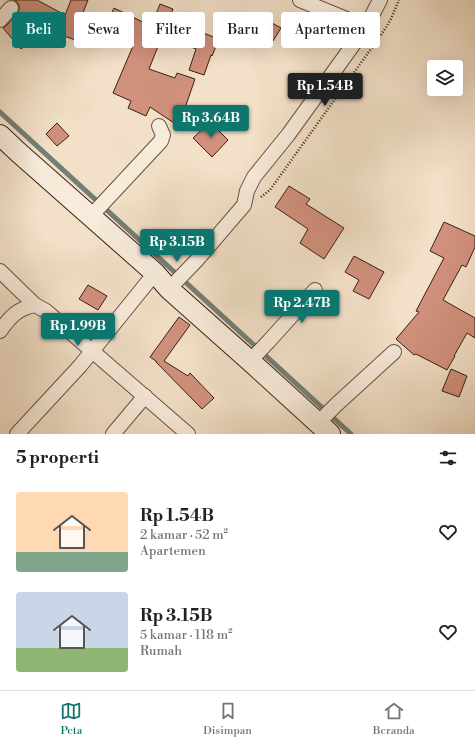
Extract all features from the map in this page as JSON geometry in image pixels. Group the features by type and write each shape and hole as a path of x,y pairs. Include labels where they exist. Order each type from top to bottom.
{"street":[{"path":"374,12 380,0"},
{"path":"305,1 331,12"},
{"path":"0,20 11,8"},
{"path":"172,286 196,261 244,205 247,191 254,177 288,135 351,48"},
{"path":"94,212 161,140 164,135 159,126"},
{"path":"0,135 18,152 94,212 155,273 254,357 324,424 337,404 394,352"},
{"path":"0,271 35,305 46,311 188,434"},
{"path":"18,434 80,366 155,273"},
{"path":"254,357 315,290"},
{"path":"0,331 9,319 23,308 35,305"},
{"path":"113,434 145,396"}],"building":[{"path":"14,0 37,0 59,12 18,12 19,5"},
{"path":"71,0 88,0 83,12 74,12 74,40 66,37 66,12"},
{"path":"160,4 173,9 172,12 157,12"},
{"path":"114,8 122,12 112,12"},
{"path":"134,18 142,22 142,48 157,48 149,69 175,78 177,73 195,79 186,105 174,123 150,107 146,116 128,108 131,101 113,93 132,48 134,48"},
{"path":"12,19 12,38 3,28"},
{"path":"273,24 281,28 273,41"},
{"path":"205,34 213,37 213,48 215,48 212,56 211,55 204,75 189,70 196,49 194,48 205,48"},
{"path":"210,122 228,140 212,157 193,138"},
{"path":"57,123 69,136 57,146 46,134"},
{"path":"289,186 310,199 306,204 344,228 324,259 300,243 308,229 275,207"},
{"path":"444,222 475,236 475,247 466,267 462,265 443,300 475,318 475,338 467,333 447,370 416,354 414,355 396,339 419,312 416,311 444,258 430,251"},
{"path":"354,256 384,272 369,299 353,291 359,280 345,272"},
{"path":"88,285 107,296 98,310 79,299"},
{"path":"179,317 190,325 164,361 188,376 190,373 214,398 202,409 156,361 150,357"},
{"path":"451,369 467,376 459,397 442,391"}],"waterway":[{"path":"0,112 351,434"}]}
